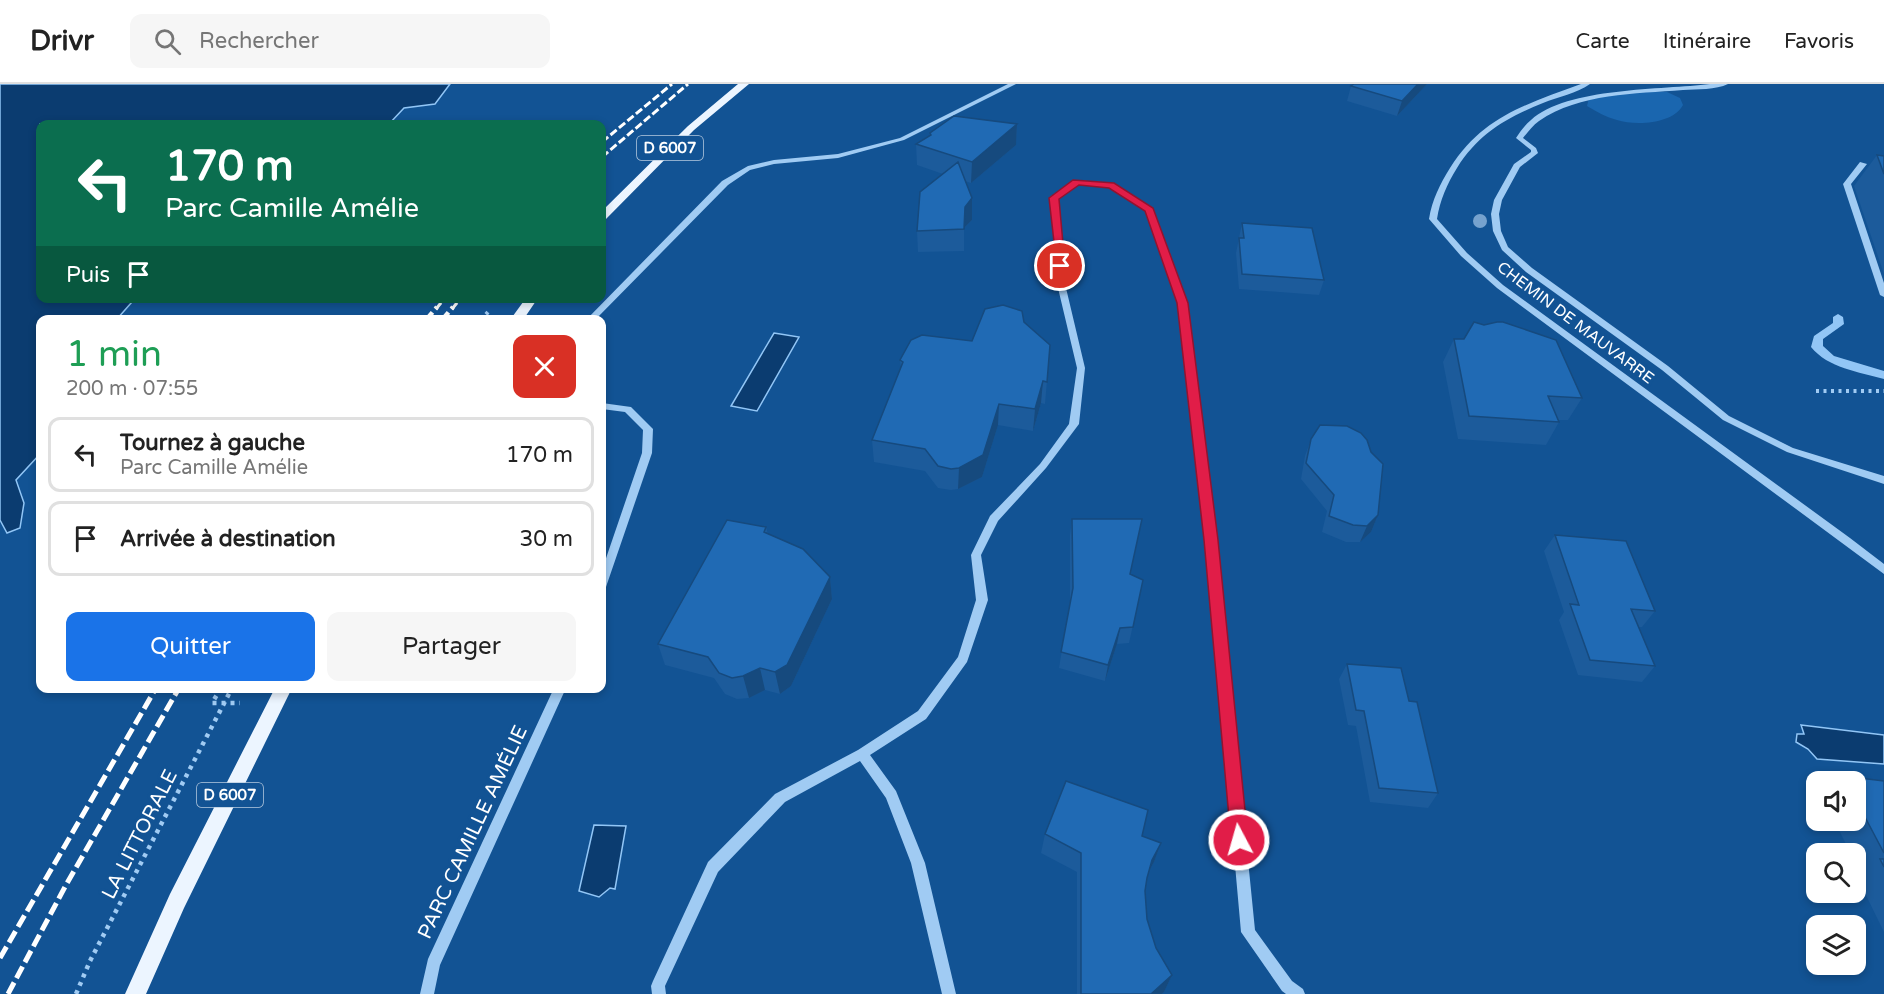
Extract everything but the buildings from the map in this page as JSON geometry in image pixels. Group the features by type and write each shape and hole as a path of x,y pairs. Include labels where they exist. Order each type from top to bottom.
{"main road":[{"name":"D 6007","path":"606,214 691,128 744,84"},
{"name":"D 6007","path":"135,994 177,901 279,697"}],"street":[{"path":"595,315 724,183 748,168 774,162 838,156 902,139 1013,84"},
{"name":"CHEMIN DE MAUVARRE","path":"1587,84 1533,104 1496,124 1467,147 1441,189 1435,204 1433,219 1464,254 1499,285 1819,518 1884,570"},
{"path":"1725,84 1706,88 1635,91 1589,98 1561,107 1532,122 1519,138 1534,149 1535,153 1517,166 1498,200 1495,214 1497,231 1505,248 1529,270 1665,368 1726,418 1790,450 1884,480"},
{"path":"1863,164 1847,184 1884,295"},
{"path":"659,994 658,986 713,867 780,798 862,754 922,716 963,659 982,600 975,555 994,519 1043,466 1074,424 1081,368 1062,288 1054,198 1077,182 1111,185 1149,210 1182,303 1211,540 1248,932 1287,986 1298,994"},
{"path":"606,407 628,410 648,429 647,453 606,572"},
{"name":"PARC CAMILLE AMÉLIE","path":"427,994 433,964 558,693"},
{"path":"862,754 891,795 918,863 949,994"}],"path":[{"path":"1816,391 1884,391"},
{"path":"218,693 212,703 279,697"},
{"name":"LA LITTORALE","path":"76,994 229,693"}],"shaded area":[{"path":"0,84 450,84 435,104 404,108 393,120 36,120 36,303 131,303 121,315 36,315 36,458 16,480 24,503 20,528 7,533 0,520"},
{"path":"1634,91 1667,92 1680,98 1683,105 1663,120 1644,123 1617,120 1587,106 1589,98"},
{"path":"774,333 799,337 757,411 731,406"},
{"path":"1801,725 1884,735 1884,764 1817,759 1808,749 1796,742 1797,734 1804,734"},
{"path":"594,825 626,826 615,889 610,888 599,897 579,891"}],"waterway":[{"path":"1838,317 1839,324 1818,338 1817,347 1830,359 1884,375"}],"railway":[{"path":"606,139 672,84"},
{"path":"606,154 688,84"},
{"path":"436,309 441,303"},
{"path":"452,309 457,303"},
{"path":"430,315 437,307"},
{"path":"446,315 453,307"},
{"path":"0,958 153,693"},
{"path":"8,994 66,885 176,693"}],"route":[{"path":"1060,266 1054,198 1077,182 1111,185 1149,210 1182,303 1211,540 1239,840"}]}
